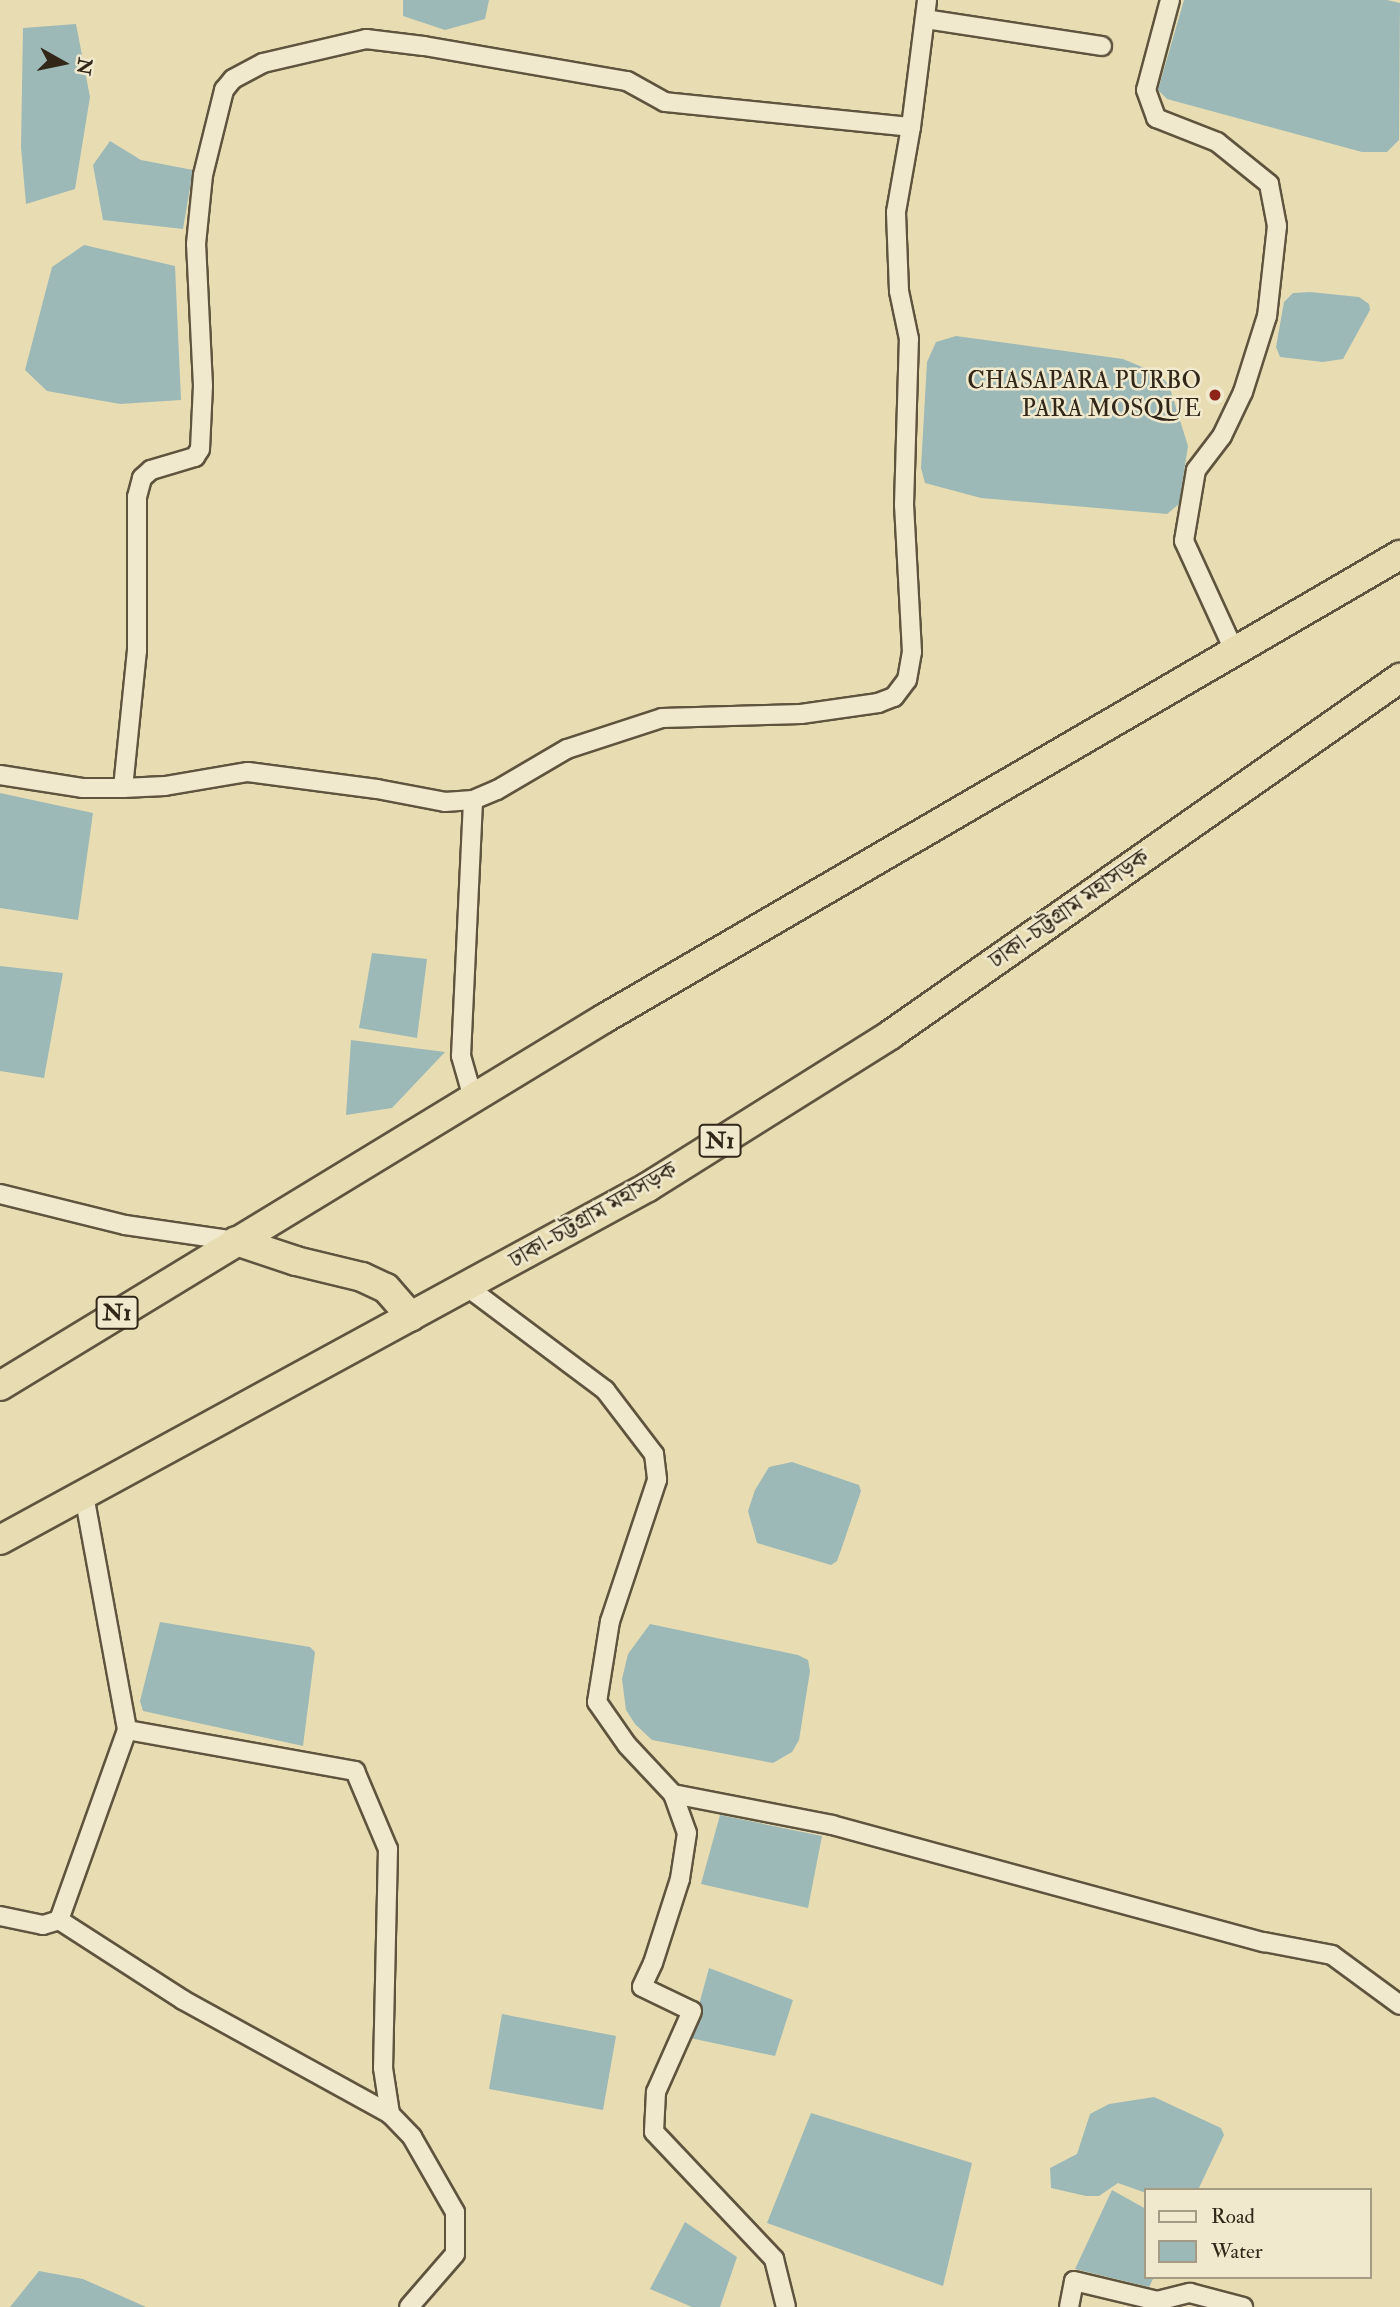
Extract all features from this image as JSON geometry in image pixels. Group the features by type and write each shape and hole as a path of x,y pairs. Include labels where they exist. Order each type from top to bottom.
{"highway":[{"name":"N1","path":"0,1387 473,1098 1400,555"},
{"name":"ঢাকা-চট্টগ্রাম মহাসড়ক","path":"0,1540 648,1186 890,1035 1400,678"},
{"path":"236,1241 296,1261 362,1277 386,1288 411,1317"}],"street":[{"path":"0,775 82,788 123,788 165,786 248,772 445,802 473,800 496,790 566,749 662,718 801,714 878,703 894,696 907,680 912,652 904,505 909,339 899,290 896,212 911,127 927,0"},
{"path":"1170,0 1146,90 1156,118 1217,142 1269,184 1277,226 1267,316 1237,403 1222,436 1196,470 1184,541 1234,650"},
{"path":"925,19 1102,46"},
{"path":"123,788 137,651 137,497 142,478 151,470 195,457 200,449 203,386 196,244 203,175 224,90 233,79 263,63 366,40 424,46 627,81 665,102 911,127"},
{"path":"473,800 461,1056 473,1098"},
{"path":"0,1194 125,1225 236,1241"},
{"path":"466,1286 605,1390 654,1454 657,1480 610,1621 597,1702 626,1745 673,1794 688,1833 682,1867 653,1963 642,1987 692,2011 656,2092 654,2132 774,2259 786,2307"},
{"path":"59,1920 127,1730 84,1495"},
{"path":"127,1730 355,1771 388,1849 383,2068 390,2114"},
{"path":"673,1794 832,1825 1264,1942 1332,1955 1400,2006"},
{"path":"0,1916 43,1925 59,1920"},
{"path":"59,1920 183,2000 390,2114 412,2137 455,2212 456,2254 409,2307"},
{"path":"1069,2307 1074,2281 1157,2301 1189,2293 1243,2307"}],"water":[{"path":"403,0 489,0 485,19 445,30 403,16"},
{"path":"1184,0 1387,0 1400,3 1399,140 1387,152 1362,152 1167,99 1158,90"},
{"path":"76,24 90,97 75,189 26,204 21,147 23,28"},
{"path":"110,141 141,160 193,170 183,229 103,220 93,165"},
{"path":"84,245 175,266 181,400 120,404 47,391 25,370 52,267"},
{"path":"1293,293 1359,297 1369,304 1370,310 1343,359 1323,362 1280,357 1276,347 1284,302"},
{"path":"956,336 1123,359 1159,374 1169,385 1188,446 1179,504 1167,514 981,498 925,483 921,468 927,362 936,342"},
{"path":"0,793 93,813 78,920 0,908"},
{"path":"372,953 427,959 417,1038 359,1028"},
{"path":"0,966 63,973 44,1078 0,1071"},
{"path":"351,1040 445,1052 392,1108 346,1115"},
{"path":"792,1462 859,1485 861,1491 841,1550 837,1561 831,1565 757,1543 748,1511 755,1490 769,1467"},
{"path":"160,1622 310,1647 315,1652 303,1746 143,1711 140,1701"},
{"path":"650,1624 798,1655 808,1660 810,1671 799,1740 792,1752 773,1763 652,1740 635,1724 626,1710 622,1679 628,1654"},
{"path":"720,1815 822,1836 808,1908 701,1884"},
{"path":"709,1968 793,2000 775,2056 690,2038"},
{"path":"502,2014 616,2036 603,2110 489,2089"},
{"path":"1154,2097 1221,2128 1224,2135 1199,2188 1144,2188 1144,2192 1118,2183 1099,2196 1086,2196 1051,2188 1050,2168 1077,2154 1090,2114 1109,2104"},
{"path":"811,2113 972,2163 943,2286 767,2223"},
{"path":"1112,2190 1144,2208 1144,2279 1153,2279 1149,2287 1075,2269"},
{"path":"685,2222 737,2257 720,2307 692,2307 650,2289"},
{"path":"39,2271 83,2279 146,2307 10,2307"}],"place":[{"name":"CHASAPARA PURBO PARA MOSQUE","path":"1215,395"}]}
